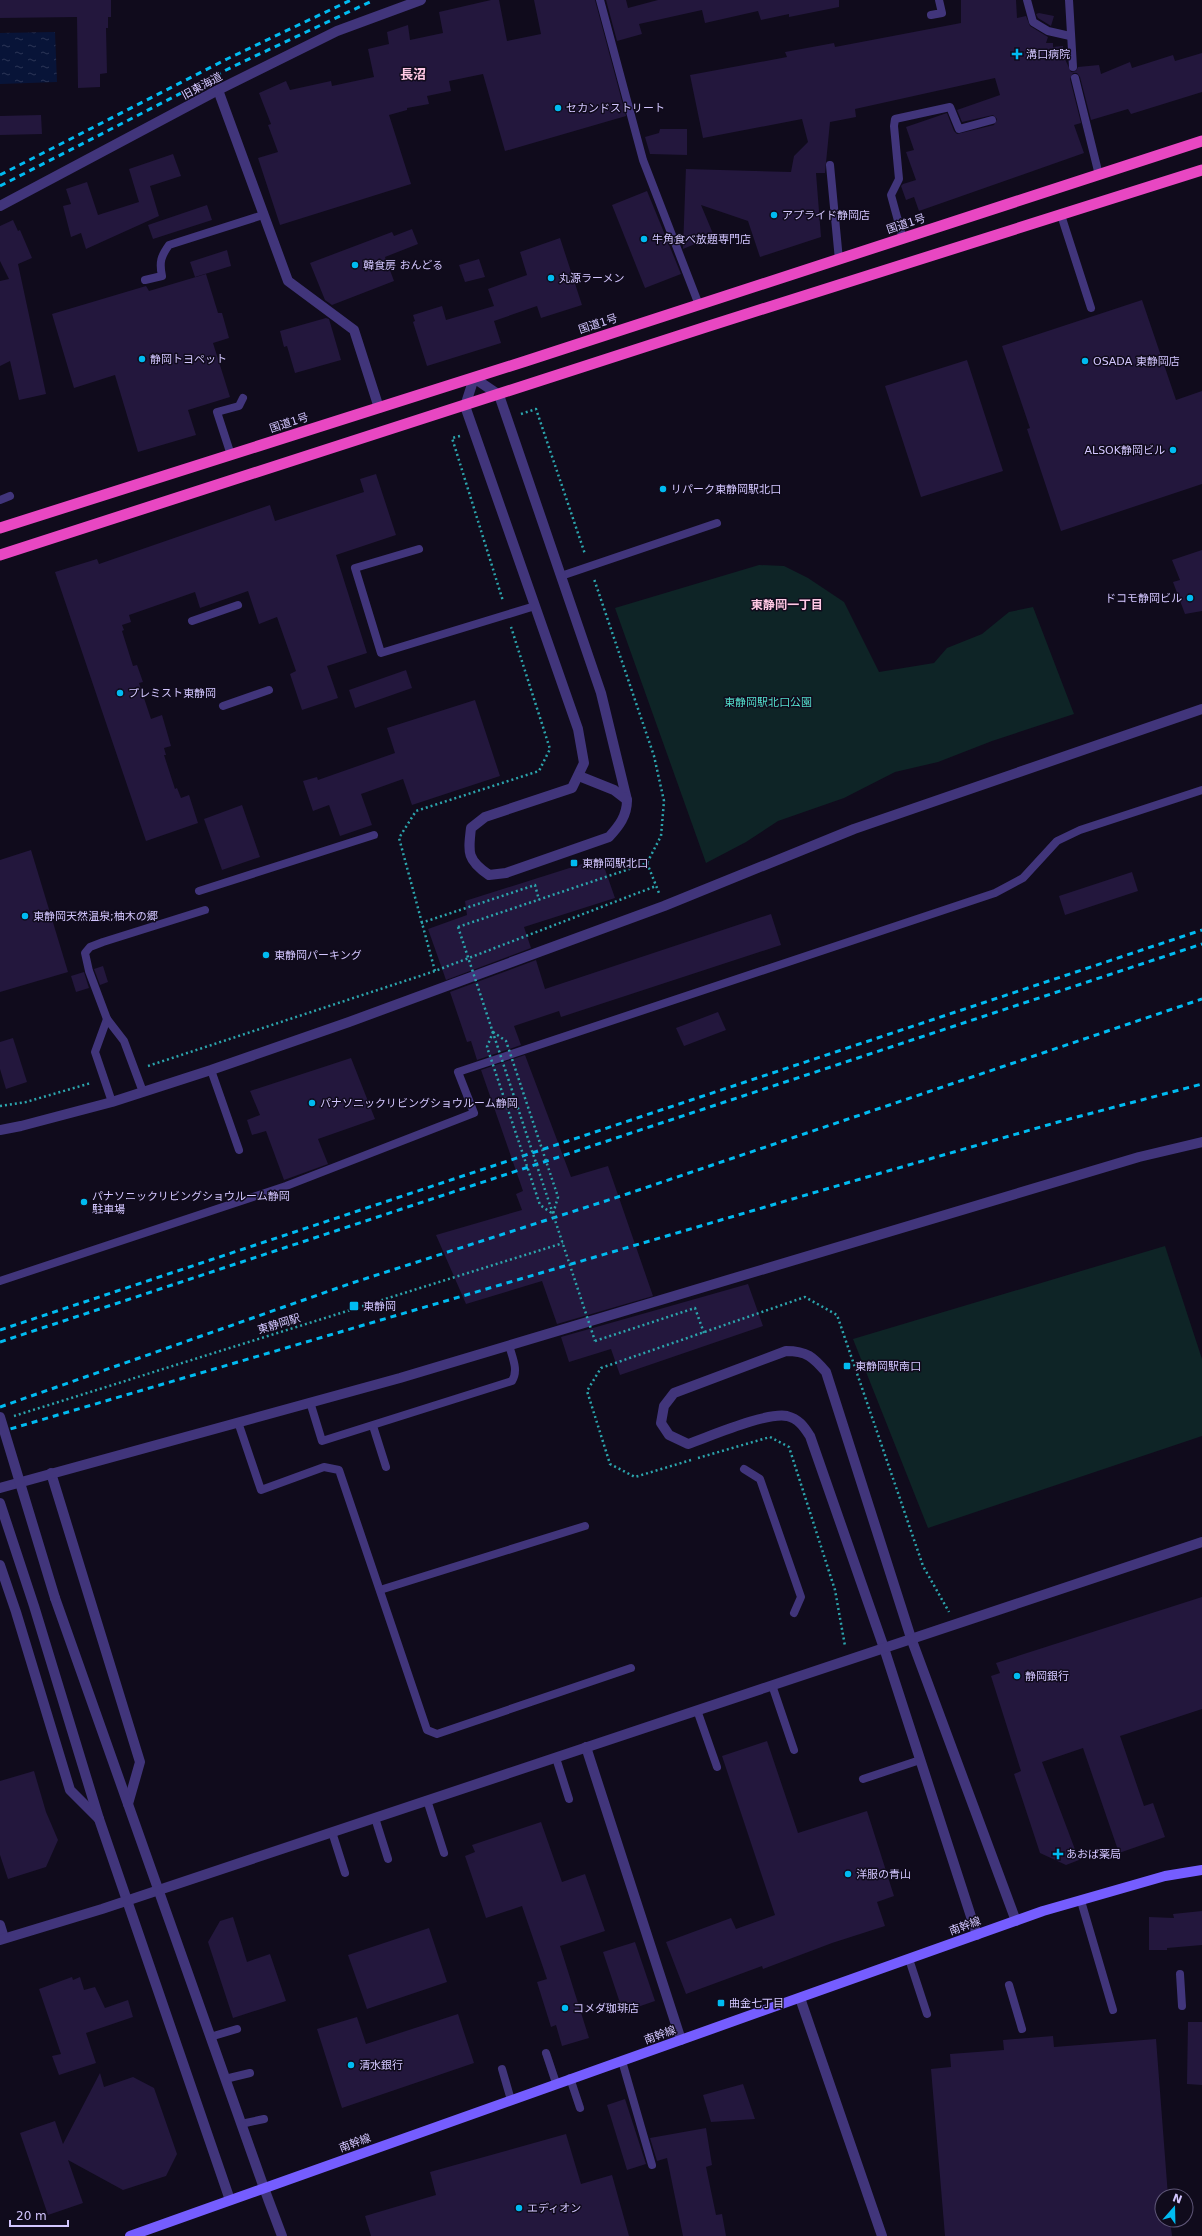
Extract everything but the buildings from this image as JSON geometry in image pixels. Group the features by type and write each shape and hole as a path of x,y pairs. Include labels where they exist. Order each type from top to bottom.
{"highway":[{"name":"国道1号","path":"0,528 474,378 1202,141"},
{"path":"0,555 1202,170"}],"main road":[{"name":"南幹線","path":"130,2236 570,2078 622,2062 1016,1921 1165,1876 1202,1870"}],"street":[{"name":"旧東海道","path":"0,206 218,90 337,31 421,0"},
{"path":"218,90 288,281 354,330 379,408"},
{"path":"474,378 499,395 602,693 627,800 627,811 619,826 609,837 506,873 489,876 477,867 468,854 471,828 485,817 572,788 580,776 584,763 579,735 465,406 474,378"},
{"path":"0,1130 22,1126 112,1102 211,1070 349,1022 664,906 854,829 1202,709"},
{"path":"580,776 614,790 627,800"},
{"path":"0,1488 509,1345 1139,1157 1202,1142"},
{"path":"977,1935 884,1648 810,1436 801,1423 787,1416 761,1419 688,1444 669,1435 661,1423 664,1406 674,1394 786,1351 800,1351 814,1358 826,1372 911,1638 1016,1921"},
{"path":"4,1417 55,1598 282,2236"},
{"path":"51,1473 140,1762 128,1804"},
{"path":"0,1504 34,1606 99,1819 230,2200"},
{"path":"0,1925 2,1939 128,1900 1202,1542"},
{"path":"0,1565 16,1612 70,1790 99,1819"},
{"path":"586,1747 681,2040"},
{"path":"800,1998 882,2236"}],"lane":[{"path":"600,0 643,160 700,305"},
{"path":"931,15 942,13 939,0"},
{"path":"1027,0 1033,22 1053,33 1070,36"},
{"path":"1069,0 1072,67"},
{"path":"1075,78 1099,175"},
{"path":"903,239 891,195 899,179 894,126 895,119 950,107 959,129 992,120"},
{"path":"830,165 839,260"},
{"path":"145,280 162,276 160,265 161,257 169,245 263,215"},
{"path":"1061,215 1091,308"},
{"path":"231,455 217,412 239,406 243,398"},
{"path":"0,500 10,496"},
{"path":"561,576 717,523"},
{"path":"419,549 355,568 381,653 535,606"},
{"path":"192,621 238,605"},
{"path":"222,706 269,690"},
{"path":"0,1281 286,1186 474,1112 458,1072 995,893 1023,878 1057,841 1080,830 1202,790"},
{"path":"198,892 374,834"},
{"path":"143,1092 124,1041 107,1019 88,970 86,953 90,947 205,910"},
{"path":"107,1019 95,1052 112,1102"},
{"path":"211,1070 239,1150"},
{"path":"310,1402 322,1441 512,1381 516,1375 516,1369 509,1345"},
{"path":"238,1422 261,1490 324,1467 339,1470 427,1730 437,1734 631,1668"},
{"path":"372,1426 386,1467"},
{"path":"744,1469 760,1479 773,1514 801,1597 794,1613"},
{"path":"380,1590 584,1526"},
{"path":"772,1685 794,1750"},
{"path":"697,1710 717,1767"},
{"path":"556,1758 569,1799"},
{"path":"863,1779 920,1760"},
{"path":"427,1800 444,1853"},
{"path":"375,1818 388,1859"},
{"path":"332,1832 345,1873"},
{"path":"1081,1901 1113,2010"},
{"path":"909,1959 927,2014"},
{"path":"1180,1974 1182,2006"},
{"path":"1009,1985 1022,2029"},
{"path":"210,2037 236,2029"},
{"path":"546,2053 556,2083"},
{"path":"622,2062 652,2165"},
{"path":"502,2069 511,2100"},
{"path":"225,2079 250,2073"},
{"path":"570,2078 580,2108"},
{"path":"241,2124 264,2119"}],"path":[{"path":"507,419 536,409"},
{"path":"474,431 452,438 504,605"},
{"path":"435,971 399,838 416,811 539,771 550,749 509,620"},
{"path":"421,923 535,885 539,900"},
{"path":"135,1071 435,971 656,886"},
{"path":"458,927 595,1341 695,1308 704,1333"},
{"path":"493,1032 506,1041 556,1190 558,1197 553,1214"},
{"path":"493,1032 487,1047 537,1198 540,1205 553,1214"},
{"path":"0,1106 26,1102 104,1080"},
{"name":"東静岡駅","path":"4,1417 563,1243"},
{"path":"847,1660 835,1590 789,1447 770,1437 635,1477 610,1464 587,1391 601,1368 805,1297 837,1315 923,1566 956,1624"}],"green space":[{"name":"東静岡駅北口公園","path":"759,565 784,566 808,578 844,602 879,672 934,663 947,648 982,634 1009,612 1033,607 1074,714 992,741 938,762 895,772 844,798 778,821 746,842 706,863 615,608"},
{"path":"1165,1246 1202,1359 1202,1436 928,1528 853,1339"}],"water":[{"path":"55,32 57,82 0,84 0,33"}],"railway":[{"path":"0,175 227,59 351,0"},
{"path":"0,186 232,67 374,0"},
{"path":"0,1330 1202,930"},
{"path":"0,1342 1202,944"},
{"path":"0,1407 349,1284 627,1194 1202,999"},
{"path":"0,1432 874,1175 1058,1122 1202,1084"}],"place":[{"name":"溝口病院","path":"1017,54"},
{"name":"セカンドストリート","path":"558,108"},
{"name":"アプライド静岡店","path":"774,215"},
{"name":"牛角食べ放題専門店","path":"644,239"},
{"name":"韓食房 おんどる","path":"355,265"},
{"name":"丸源ラーメン","path":"551,278"},
{"name":"静岡トヨペット","path":"142,359"},
{"name":"OSADA 東静岡店","path":"1085,361"},
{"name":"ALSOK静岡ビル","path":"1173,450"},
{"name":"リパーク東静岡駅北口","path":"663,489"},
{"name":"ドコモ静岡ビル","path":"1190,598"},
{"name":"プレミスト東静岡","path":"120,693"},
{"name":"東静岡駅北口","path":"574,863"},
{"name":"東静岡天然温泉;柚木の郷","path":"25,916"},
{"name":"東静岡パーキング","path":"266,955"},
{"name":"パナソニックリビングショウルーム静岡","path":"312,1103"},
{"name":"パナソニックリビングショウルーム静岡 駐車場","path":"84,1202"},
{"name":"東静岡","path":"354,1306"},
{"name":"東静岡駅南口","path":"847,1366"},
{"name":"静岡銀行","path":"1017,1676"},
{"name":"あおば薬局","path":"1058,1854"},
{"name":"洋服の青山","path":"848,1874"},
{"name":"曲金七丁目","path":"721,2003"},
{"name":"コメダ珈琲店","path":"565,2008"},
{"name":"清水銀行","path":"351,2065"},
{"name":"エディオン","path":"519,2208"}],"district":[{"name":"長沼","path":"413,74"},
{"name":"東静岡一丁目","path":"787,605"}]}
